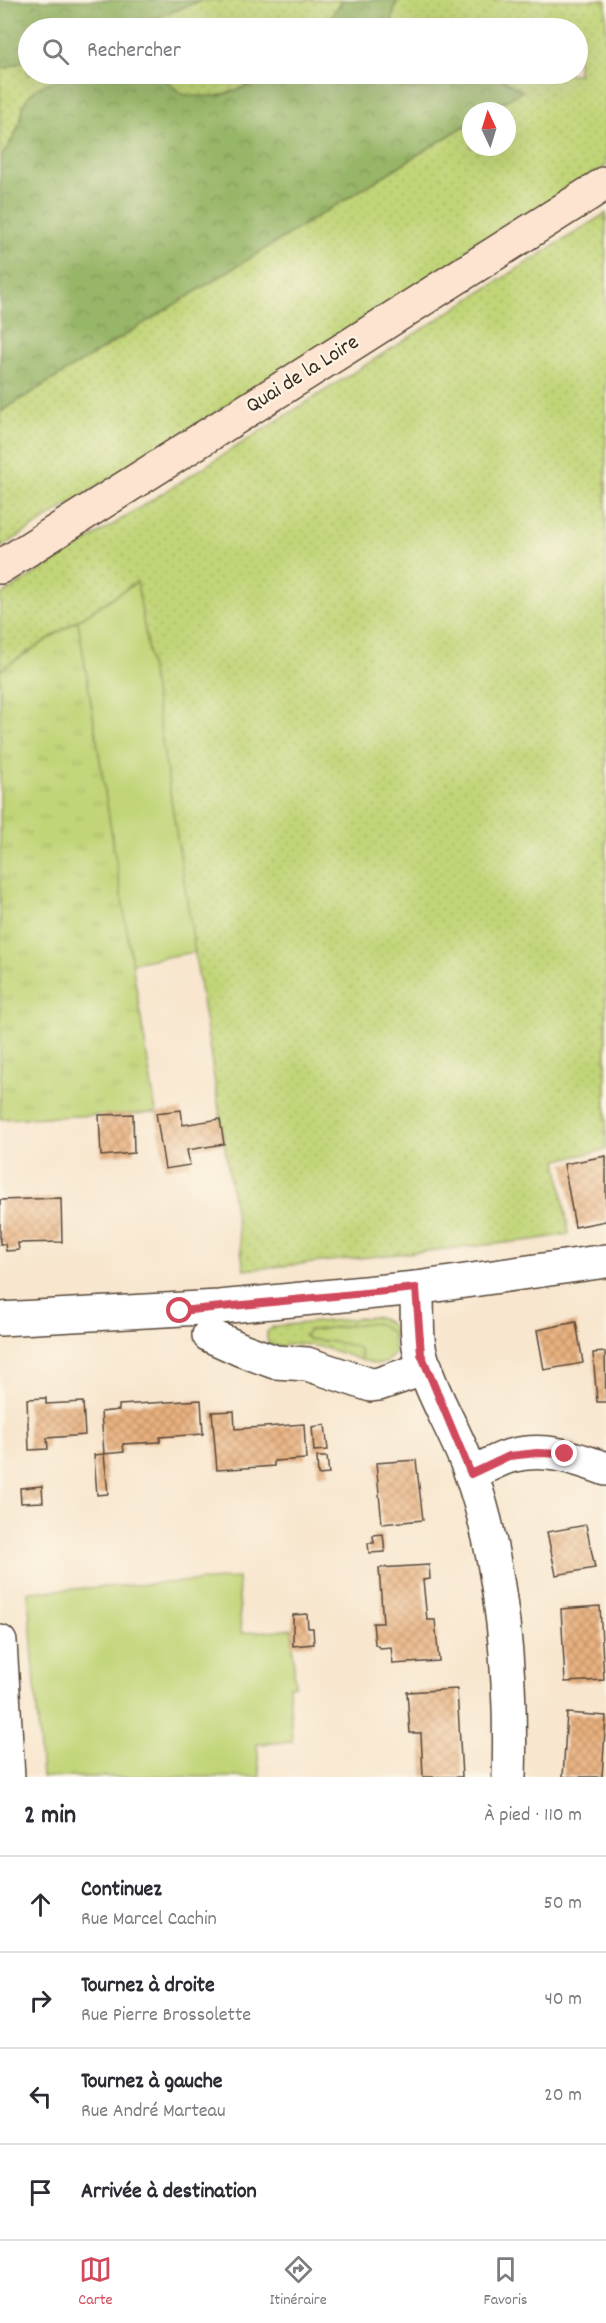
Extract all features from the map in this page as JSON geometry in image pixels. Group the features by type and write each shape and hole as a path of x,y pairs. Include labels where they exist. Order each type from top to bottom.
{"main road":[{"name":"Quai de la Loire","path":"0,567 606,183"}],"street":[{"path":"0,1319 180,1311 416,1288 606,1260"},
{"path":"416,1288 419,1344 426,1368 471,1474 488,1536 504,1629 511,1725 509,1777"},
{"path":"209,1335 274,1362 306,1364 371,1385 426,1368"},
{"path":"471,1474 509,1456 537,1453 565,1454 606,1469"},
{"path":"0,1642 8,1777"}],"green space":[{"path":"0,0 203,0 156,18 18,18 18,64 0,70"},
{"path":"203,0 343,0 330,18 156,18"},
{"path":"343,0 397,0 392,18 330,18"},
{"path":"397,0 606,0 606,166 0,548 0,412 462,128 462,156 516,156 516,102 504,102 522,91 510,84 588,84 588,18 392,18"},
{"path":"18,64 18,84 48,84 24,103 20,122 10,145 0,158 0,70"},
{"path":"47,84 170,84 182,94 195,96 219,96 251,84 399,84 401,87 415,90 436,84 510,84 522,91 504,102 462,102 462,128 0,412 0,158 14,136 24,103 31,94"},
{"path":"170,84 249,84 213,97 190,97 180,93"},
{"path":"399,84 433,84 419,89 401,87"},
{"path":"606,213 606,1150 557,1160 569,1234 533,1240 244,1270 137,582 0,670 0,596"},
{"path":"137,582 195,952 132,963 78,620"},
{"path":"78,620 156,1113 0,1119 0,670"},
{"path":"374,1317 390,1324 398,1338 394,1339 392,1333 362,1324 308,1331 309,1339 356,1347 361,1351 361,1360 312,1345 274,1346 267,1340 267,1332 274,1326"},
{"path":"368,1323 380,1324 392,1333 395,1353 386,1363 376,1364 361,1360 360,1350 350,1345 309,1339 304,1336 308,1331"},
{"path":"238,1578 241,1633 292,1629 295,1685 289,1686 292,1742 257,1744 260,1777 42,1777 28,1592"}],"building":[{"path":"181,1110 183,1125 220,1119 224,1144 187,1150 190,1165 165,1169 156,1113"},
{"path":"133,1114 134,1153 101,1156 99,1115"},
{"path":"606,1156 606,1221 575,1227 564,1164"},
{"path":"61,1198 62,1242 18,1243 19,1250 6,1251 5,1244 0,1244 0,1200"},
{"path":"576,1322 583,1363 544,1370 537,1330"},
{"path":"605,1352 606,1402 597,1402 593,1353"},
{"path":"46,1398 46,1404 83,1402 85,1435 47,1438 48,1449 29,1450 27,1399"},
{"path":"201,1400 203,1434 160,1437 160,1442 123,1444 124,1452 104,1454 101,1412 119,1410 119,1405"},
{"path":"234,1411 235,1429 304,1424 306,1459 274,1461 274,1466 217,1470 212,1412"},
{"path":"325,1425 328,1450 314,1451 312,1427"},
{"path":"104,1454 108,1494 97,1495 94,1455"},
{"path":"317,1457 327,1457 329,1474 318,1475"},
{"path":"416,1460 423,1520 382,1524 376,1463"},
{"path":"42,1486 43,1502 21,1503 20,1488"},
{"path":"586,1525 595,1568 556,1575 547,1532"},
{"path":"383,1534 385,1552 369,1553 368,1543 374,1543 373,1535"},
{"path":"429,1565 430,1579 423,1580 427,1620 435,1620 439,1661 393,1664 391,1647 380,1648 375,1644 373,1623 383,1623 379,1568"},
{"path":"600,1606 604,1680 565,1682 561,1609"},
{"path":"307,1614 308,1628 313,1628 314,1644 293,1646 293,1615"},
{"path":"457,1689 462,1777 423,1777 421,1733 410,1733 407,1692"},
{"path":"567,1713 606,1716 602,1777 563,1777"}],"route":[{"path":"180,1311 416,1288 421,1354 442,1410 471,1474 509,1456 537,1453 565,1454"}]}
